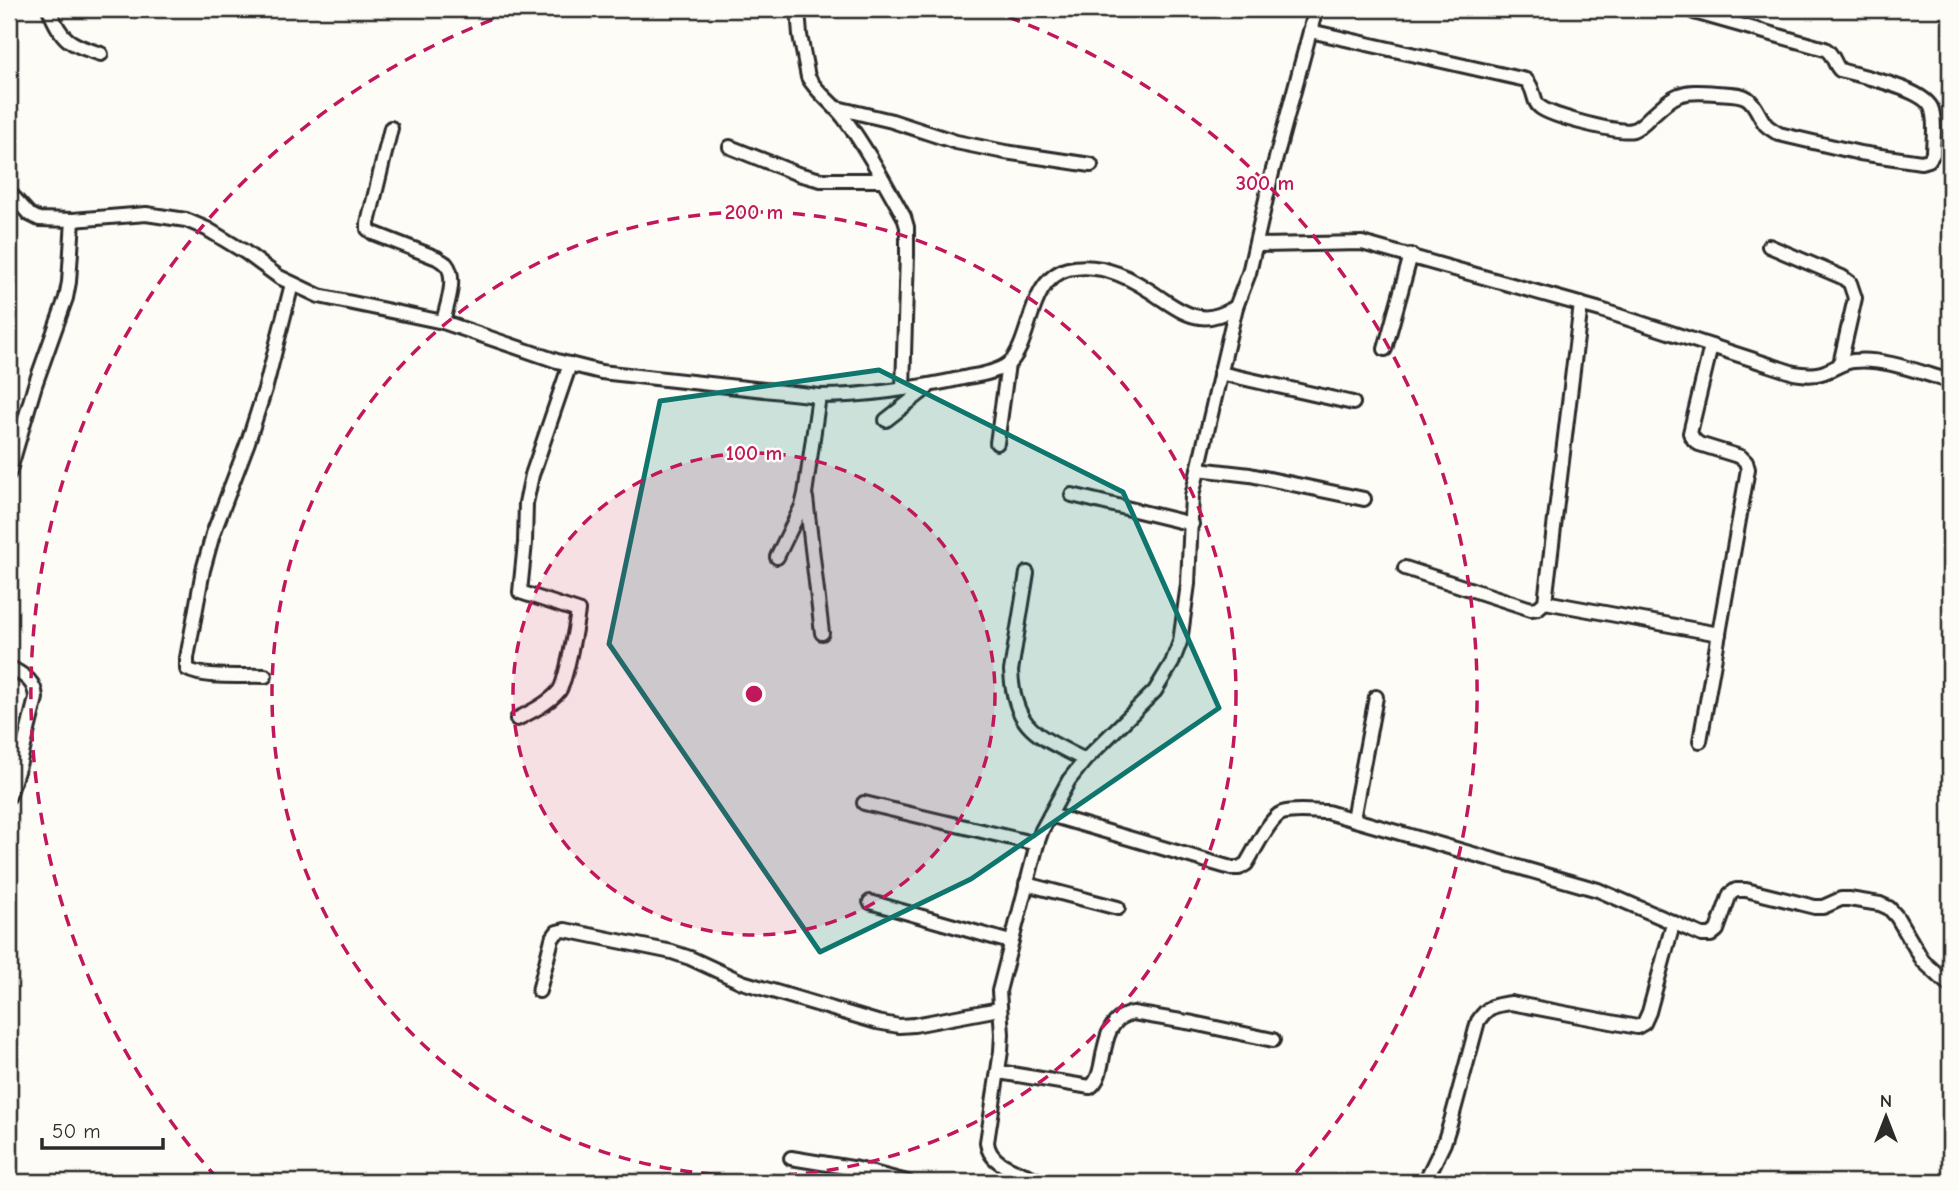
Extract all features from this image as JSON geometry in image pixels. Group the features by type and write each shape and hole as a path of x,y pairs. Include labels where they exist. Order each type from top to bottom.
{"street":[{"path":"49,9 64,37 74,45 102,54"},
{"path":"798,9 808,77 837,108 904,217 907,228 903,390"},
{"path":"1041,1182 990,1156 986,1142 999,1072 1002,1034 999,991 1010,942 1037,844 1049,815 1069,780 1085,760 1155,691 1172,663 1180,642 1188,584 1192,496 1236,307 1250,273 1272,173 1316,9"},
{"path":"1310,31 1526,80 1532,86 1536,104 1542,109 1569,119 1620,131 1633,130 1668,100 1692,91 1747,98 1767,127 1779,134 1860,153 1922,162 1929,160 1933,154 1933,111 1926,100 1914,93 1840,70 1833,56 1825,48 1693,12"},
{"path":"837,108 892,121 956,142 1091,165"},
{"path":"391,128 368,229 446,264 451,273 451,284 443,322"},
{"path":"730,146 798,174 821,180 883,180"},
{"path":"9,192 29,214 39,219 73,220 146,214 186,220 207,229 292,284 319,296 443,322 601,372 819,396 848,396 928,386 990,372 1008,364 1016,356 1046,281 1058,272 1071,269 1089,267 1127,277 1177,308 1198,317 1221,315 1236,307"},
{"path":"9,473 68,290 73,220"},
{"path":"1256,245 1362,243 1581,304 1794,373 1809,375 1825,372 1840,364 1864,360 1950,381"},
{"path":"1769,246 1842,277 1850,283 1854,298 1840,364"},
{"path":"1385,349 1411,256"},
{"path":"265,676 193,672 187,669 187,658 203,570 213,534 267,386 292,284"},
{"path":"1405,568 1531,610 1545,602 1581,304"},
{"path":"1700,741 1748,469 1741,457 1699,444 1693,440 1690,433 1711,346"},
{"path":"517,719 539,707 560,690 579,611 520,592 526,503 532,475 570,364"},
{"path":"997,443 1008,364"},
{"path":"1220,373 1353,402"},
{"path":"886,421 928,386"},
{"path":"777,557 806,494 819,396"},
{"path":"1198,469 1251,475 1364,499"},
{"path":"806,494 822,633"},
{"path":"1072,495 1192,524"},
{"path":"1027,573 1011,671 1020,714 1027,727 1036,734 1085,760"},
{"path":"1545,602 1719,634"},
{"path":"9,667 32,681 36,688 36,706 14,760 9,796"},
{"path":"1353,819 1377,697"},
{"path":"864,803 1037,844"},
{"path":"1049,815 1231,868 1239,868 1246,864 1273,820 1280,814 1327,812 1598,890 1702,936 1711,936 1717,930 1730,894 1736,890 1746,890 1815,907 1823,907 1841,899 1880,904 1889,908 1897,917 1923,961 1950,986"},
{"path":"1026,884 1118,908"},
{"path":"870,902 1010,942"},
{"path":"1425,1182 1444,1143 1478,1021 1485,1010 1495,1005 1511,1003 1637,1027 1644,1023 1649,1012 1673,924"},
{"path":"539,991 552,939 557,932 565,930 672,952 743,982 877,1022 899,1026 914,1025 999,1009"},
{"path":"999,1072 1090,1087 1098,1078 1105,1044 1116,1020 1125,1014 1133,1013 1273,1040"},
{"path":"791,1158 858,1169 907,1182"}],"highlighted area":[{"path":"879,370 1123,492 1219,708 971,879 820,952 609,644 660,401"}]}
